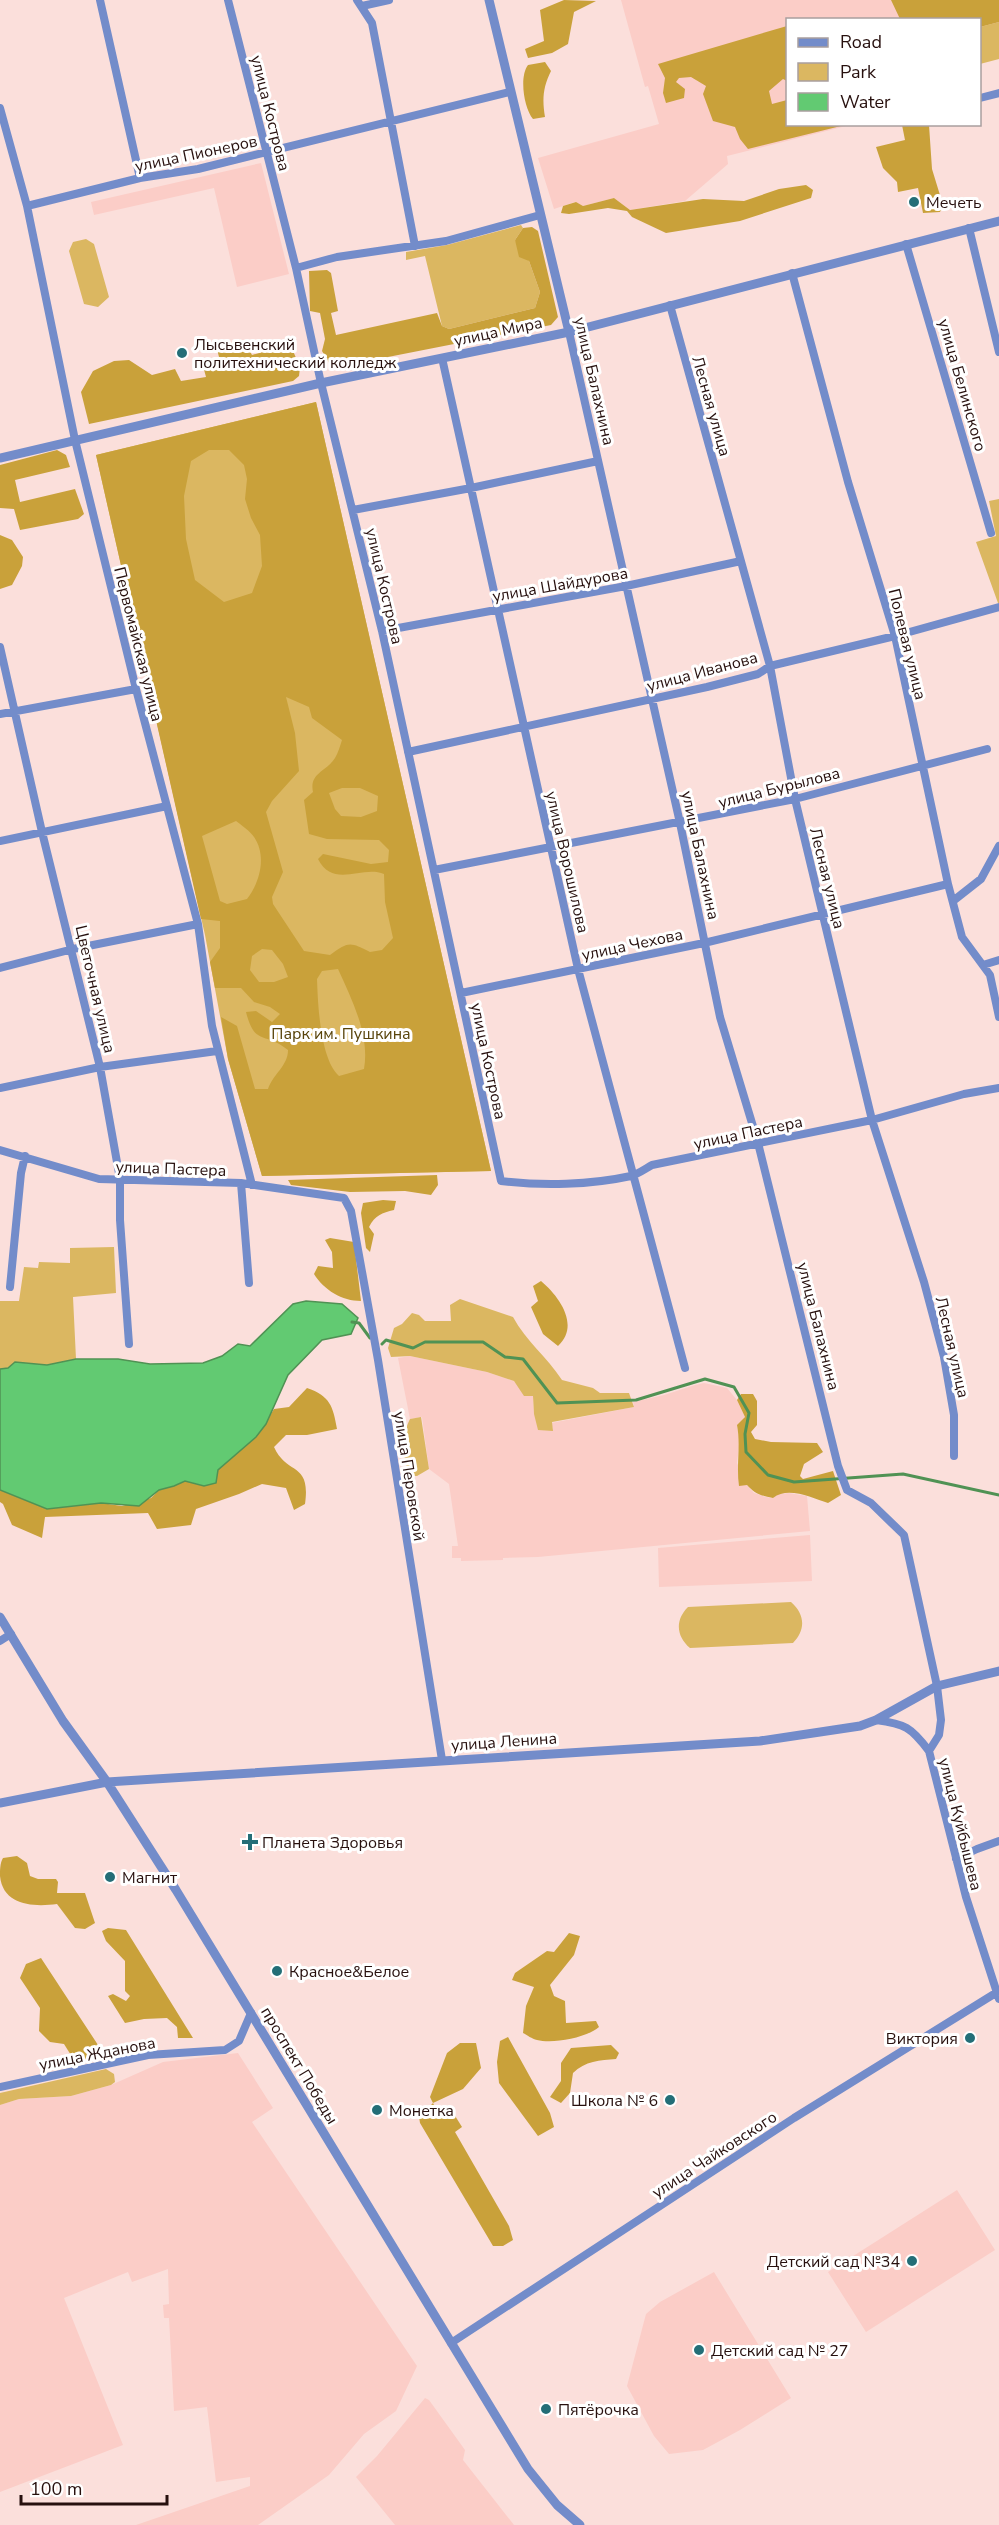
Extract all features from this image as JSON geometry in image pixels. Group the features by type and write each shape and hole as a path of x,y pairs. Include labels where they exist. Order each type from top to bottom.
{"street":[{"path":"100,0 140,178"},
{"name":"улица Кострова","path":"228,0 296,268 321,383 382,631 501,1181"},
{"path":"389,0 360,3 372,23 415,246"},
{"name":"улица Балахнина","path":"489,0 569,332 680,823 720,1017 758,1143 838,1466 847,1490 871,1503 904,1535 937,1686 940,1727 939,1735 929,1751"},
{"name":"улица Пионеров","path":"27,206 140,178 198,169 510,92"},
{"path":"981,98 999,93"},
{"name":"Первомайская улица","path":"0,108 27,206 75,440 136,689 198,924 212,1026 252,1185"},
{"path":"296,268 337,257 446,241 540,215"},
{"name":"улица Мира","path":"0,458 321,383 569,332 999,220"},
{"path":"969,228 999,352"},
{"name":"улица Белинского","path":"906,244 992,533"},
{"name":"Полевая улица","path":"792,273 848,482 895,636 948,884 962,937 990,975 999,1017"},
{"name":"Лесная улица","path":"670,306 770,666 795,799 872,1120 924,1282 944,1357 954,1415 954,1456"},
{"name":"улица Ворошилова","path":"442,358 578,969 685,1368"},
{"path":"352,510 598,461"},
{"name":"улица Шайдурова","path":"382,631 626,586 741,561"},
{"name":"улица Иванова","path":"408,752 758,674 770,666 895,636 999,606"},
{"name":"Цветочная улица","path":"0,647 42,832 73,949 100,1066 120,1179 120,1220 129,1344"},
{"path":"0,714 136,689"},
{"name":"улица Бурылова","path":"434,870 795,799 987,748"},
{"path":"0,841 167,806"},
{"path":"952,901 981,879 999,846"},
{"name":"улица Чехова","path":"460,993 704,943 948,884"},
{"path":"0,968 73,949 198,924"},
{"path":"983,965 999,960"},
{"path":"0,1088 100,1066 218,1051"},
{"name":"улица Пастера","path":"501,1181 524,1184 583,1182 633,1175 652,1165 872,1120 964,1094 999,1088"},
{"name":"улица Пастера","path":"0,1150 99,1179 241,1183 344,1198"},
{"path":"10,1287 21,1173 25,1156"},
{"path":"241,1183 249,1283"},
{"name":"улица Перовской","path":"344,1198 351,1211 378,1360 442,1760"},
{"name":"проспект Победы","path":"0,1617 63,1721 107,1782 176,1890 528,2469 557,2505 580,2525"},
{"path":"0,1641 11,1634"},
{"name":"улица Ленина","path":"0,1803 107,1782 760,1741 840,1731 876,1720 937,1686 999,1671"},
{"name":"улица Куйбышева","path":"876,1720 900,1723 915,1732 929,1751 956,1859 998,1994"},
{"path":"956,1859 999,1841"},
{"name":"улица Чайковского","path":"451,2343 735,2155 998,1994"},
{"name":"улица Жданова","path":"0,2087 148,2055 225,2050 240,2041 251,2013"}],"shaded area":[{"path":"564,0 596,1 574,12 568,44 552,53 528,58 525,49 544,41 540,10"},
{"path":"621,0 999,0 999,22 981,27 981,18 786,18 786,126 846,126 727,156 728,164 685,201 630,210 614,198 583,206 575,202 554,209 538,158 659,124 648,86 645,87"},
{"path":"891,0 999,0 999,22 981,27 981,18 900,18"},
{"path":"786,26 786,80 783,79 769,91 772,104 786,100 786,126 841,126 748,149 740,139 735,127 713,121 703,94 706,86 691,77 679,78 676,82 685,89 684,98 666,103 663,93 665,78 658,64"},
{"path":"545,62 551,71 544,93 545,117 533,119 525,100 523,84 525,70 528,65"},
{"path":"902,126 929,126 932,169 943,205 940,212 923,213 918,188 898,192 897,182 883,168 876,147 905,140"},
{"path":"261,163 289,274 237,287 214,188 94,215 91,202"},
{"path":"806,185 813,190 811,198 740,221 666,233 632,217 627,211 608,208 569,214 561,213 563,206 576,202 583,206 614,198 630,210 703,199 744,201 779,189"},
{"path":"532,227 538,231 558,317 551,325 332,368 322,351 325,339 320,313 310,311 309,271 327,270 331,273 338,311 331,313 336,335 437,313 442,326 449,329 535,308 540,292 529,261 519,257 515,240 523,228"},
{"path":"239,339 246,344 252,355 290,344 300,367 299,376 293,381 89,424 81,392 93,371 114,361 129,360 152,375 175,369 181,381 206,377 202,362 219,357 217,349"},
{"name":"Парк им. Пушкина","path":"316,402 491,1171 262,1176 228,1059 221,1017 237,1026 255,1089 268,1089 286,1061 288,1050 257,1034 249,1023 246,1012 256,1011 272,1022 280,1014 270,1007 254,1002 241,988 215,988 210,962 220,948 220,921 201,919 96,455","holes":["209,450 229,450 244,465 247,479 245,499 260,535 262,566 252,593 224,602 195,580 186,539 184,496 191,461","286,697 309,707 312,718 342,740 335,758 313,781 313,792 304,800 309,834 327,839 379,840 389,850 388,862 371,864 323,854 318,859 324,868 340,875 367,872 384,874 385,902 393,938 382,950 370,952 350,944 330,955 304,951 273,904 272,897 283,872 266,812 272,801 299,771 295,733","342,788 360,788 378,796 377,811 361,817 341,816 335,809 329,793","236,821 254,837 260,852 260,869 252,892 247,899 227,904 220,901 202,836","262,949 272,950 283,964 288,977 274,982 259,982 250,970 252,956","338,969 359,1018 364,1043 364,1069 339,1076 333,1068 321,1031 317,979 322,971"]},
{"path":"57,450 66,455 70,467 15,480 20,502 75,489 84,514 78,519 20,530 14,509 0,508 0,465"},
{"path":"0,535 12,540 23,557 22,566 12,585 0,589"},
{"path":"437,1175 438,1185 431,1195 405,1191 350,1192 291,1185 288,1180"},
{"path":"396,1201 394,1210 379,1215 371,1223 369,1227 374,1234 370,1252 366,1248 361,1213 363,1203"},
{"path":"330,1238 354,1242 361,1301 334,1294 314,1274 318,1266 333,1268 332,1252 325,1240"},
{"path":"541,1281 555,1295 565,1312 567,1330 558,1346 543,1334 531,1307 538,1301 533,1286"},
{"path":"410,1356 487,1372 514,1381 524,1393 533,1395 534,1414 553,1430 551,1423 634,1407 633,1402 695,1385 704,1383 727,1388 737,1400 745,1417 737,1426 740,1440 737,1463 747,1485 754,1493 766,1497 773,1498 778,1494 789,1493 807,1496 810,1531 538,1557 503,1558 503,1560 461,1561 461,1558 452,1558 452,1546 458,1546 449,1484 429,1469 422,1417 410,1419 398,1358"},
{"path":"307,1388 326,1398 332,1408 337,1429 307,1435 286,1435 274,1447 279,1456 297,1470 305,1481 305,1504 294,1510 286,1488 262,1484 196,1509 191,1525 157,1529 148,1513 45,1517 42,1538 12,1525 0,1502 0,1490 47,1509 101,1503 122,1506 151,1498 159,1490 185,1481 204,1486 218,1470 256,1437 274,1409 289,1407"},
{"path":"741,1394 753,1394 757,1401 757,1425 751,1432 755,1439 771,1442 817,1443 823,1452 804,1464 800,1476 803,1479 833,1471 841,1495 828,1503 793,1493 773,1498 755,1492 747,1485 739,1486 737,1425 745,1417 737,1400"},
{"path":"810,1535 812,1581 659,1587 658,1548"},
{"path":"17,1856 27,1863 30,1876 38,1879 56,1879 57,1893 85,1893 95,1923 85,1929 75,1928 57,1904 30,1904 13,1899 2,1886 0,1869 3,1858"},
{"path":"108,1928 126,1930 193,2038 178,2038 177,2027 167,2018 125,2023 108,1996 113,1994 126,2001 130,1996 125,1991 125,1961 106,1941 102,1931"},
{"path":"569,1933 580,1936 574,1955 550,1985 554,1996 565,2001 566,2023 596,2021 599,2027 569,2039 544,2041 535,2039 523,2033 526,2006 534,1987 512,1980 515,1973 547,1951 554,1952"},
{"path":"41,1958 98,2045 96,2055 81,2061 74,2060 64,2044 50,2042 39,2031 40,2008 20,1978 26,1964"},
{"path":"508,2037 550,2113 554,2127 538,2136 499,2083 497,2062 500,2041"},
{"path":"460,2043 476,2043 481,2068 463,2089 433,2103 430,2097 447,2053"},
{"path":"611,2045 619,2053 616,2059 588,2064 573,2073 570,2093 561,2103 550,2097 561,2081 561,2063 571,2048"},
{"path":"238,2053 273,2108 252,2122 417,2366 396,2411 364,2434 329,2475 258,2525 136,2525 250,2486 250,2477 216,2482 207,2407 174,2411 169,2318 164,2318 163,2305 169,2304 168,2269 132,2282 128,2272 64,2298 123,2445 0,2492 0,2105 19,2099 71,2096 111,2085 163,2062"},
{"path":"433,2103 440,2117 452,2111 462,2127 455,2132 509,2226 513,2240 503,2246 493,2246 420,2123 419,2117"},
{"name":"Детский сад №34","path":"957,2190 995,2250 866,2332 828,2272"},
{"name":"Детский сад № 27","path":"714,2272 791,2398 703,2450 669,2454 654,2436 627,2386 646,2314 660,2302"},
{"path":"425,2398 429,2400 465,2450 463,2460 514,2525 395,2525 356,2477 377,2456"}],"green space":[{"path":"999,22 999,59 981,64 981,27"},
{"path":"521,225 523,228 515,240 529,261 540,292 535,308 449,329 442,326 425,256 406,260 406,252 447,245"},
{"path":"86,239 94,244 109,297 98,307 84,304 69,251 73,242"},
{"name":"Парк им. Пушкина","path":"316,402 491,1171 262,1176 228,1059 205,935 96,455"},
{"path":"999,499 998,603 976,542 996,536 989,501"},
{"path":"114,1247 116,1293 73,1297 76,1359 47,1365 15,1362 8,1368 0,1369 0,1301 19,1301 24,1267 38,1268 39,1262 70,1263 70,1248"},
{"path":"460,1299 513,1317 562,1380 593,1388 600,1393 629,1393 634,1407 552,1422 553,1431 538,1430 533,1396 524,1396 514,1381 487,1372 410,1356 391,1357 388,1348 394,1328 402,1324 412,1313 419,1315 425,1321 451,1321 450,1305"},
{"path":"421,1417 429,1469 417,1476 410,1476 404,1455 405,1433 410,1419"},
{"path":"791,1602 799,1612 802,1622 800,1633 793,1643 690,1648 680,1633 679,1623 688,1607"},
{"path":"106,2069 114,2074 115,2082 111,2085 71,2096 19,2099 0,2105 0,2093"}],"water":[{"path":"306,1301 342,1304 358,1318 351,1334 322,1340 288,1375 266,1424 256,1437 218,1470 216,1483 204,1486 185,1481 159,1490 139,1506 101,1503 47,1509 0,1490 0,1369 8,1368 15,1362 47,1365 76,1359 118,1359 150,1364 203,1363 222,1356 238,1344 250,1346 293,1304"}],"waterway":[{"path":"352,1322 359,1323 370,1338"},
{"path":"382,1344 386,1340 413,1348 425,1342 483,1342 505,1357 523,1359 557,1403 636,1400 705,1379 734,1387 749,1413 745,1434 746,1452 768,1475 794,1482 903,1474 999,1495"}],"place":[{"name":"Мечеть","path":"914,202"},
{"name":"Лысьвенский политехнический колледж","path":"182,353"},
{"name":"Планета Здоровья","path":"250,1842"},
{"name":"Магнит","path":"110,1877"},
{"name":"Красное&Белое","path":"277,1971"},
{"name":"Виктория","path":"970,2038"},
{"name":"Школа № 6","path":"670,2100"},
{"name":"Монетка","path":"377,2110"},
{"name":"Детский сад №34","path":"912,2261"},
{"name":"Детский сад № 27","path":"699,2350"},
{"name":"Пятёрочка","path":"546,2409"}]}
